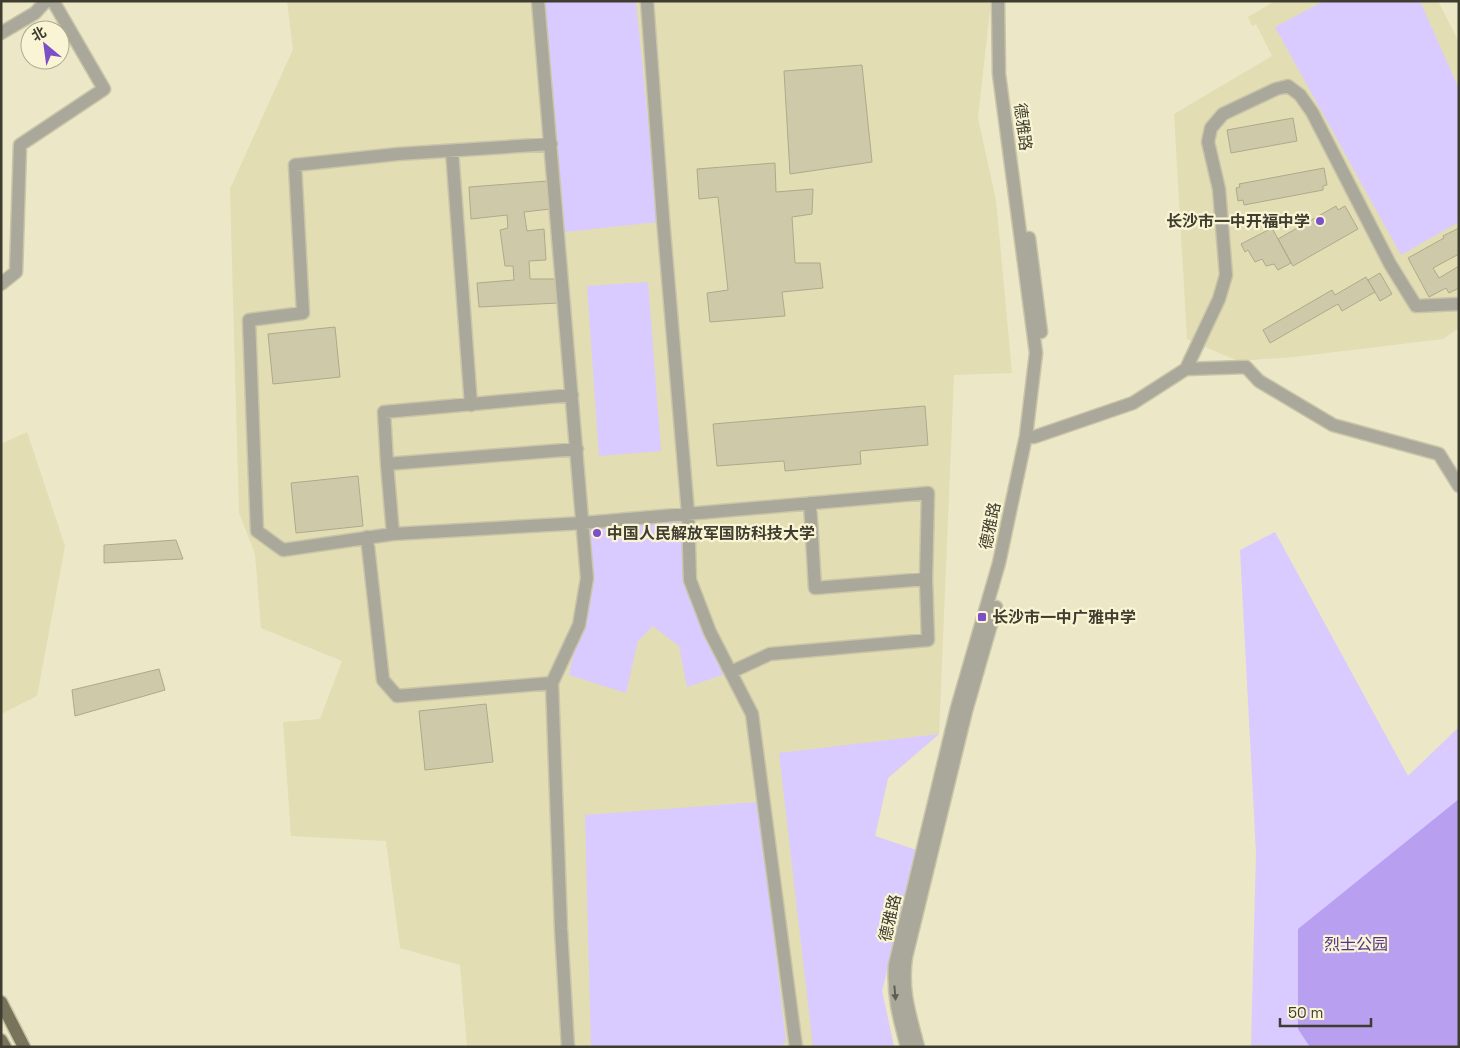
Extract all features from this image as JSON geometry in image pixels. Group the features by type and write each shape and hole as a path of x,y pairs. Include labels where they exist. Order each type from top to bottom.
{"main road":[{"path":"1,1002 24,1047"},
{"path":"1,1040 5,1047"}],"street":[{"path":"1,33 35,13 46,1"},
{"path":"1,284 16,272 20,145 104,89 53,1"},
{"path":"538,1 587,578 579,625 552,683 561,929 568,1047"},
{"path":"647,1 662,210 688,513 690,580 710,632 752,714 796,1047"},
{"name":"德雅路","path":"906,1047 895,1001 895,965 957,708 999,563 1030,436 1036,353 999,74 998,1"},
{"name":"德雅路","path":"918,1047 905,997 904,969 906,957 966,711 1007,564 1044,355 1006,72 1003,1"},
{"path":"1030,436 1133,403 1186,368 1219,299 1226,275 1219,189 1208,142 1212,128 1223,114 1276,88 1288,86 1300,94 1304,100 1390,264 1416,306 1459,304"},
{"path":"550,144 452,150 295,165 303,314 249,320 257,531 283,550 393,534 583,522 928,492 926,579 928,640 770,654 731,672"},
{"path":"452,150 471,405"},
{"path":"1186,368 1246,367 1259,382 1333,425 1439,454 1459,486"},
{"path":"393,534 384,412 572,395"},
{"path":"387,464 577,449"},
{"path":"810,503 815,588 926,579"},
{"path":"367,537 383,680 397,696 552,683"}],"shaded area":[{"name":"中国人民解放军国防科技大学","path":"287,1 991,1 978,118 996,200 1012,373 954,375 939,734 888,778 875,836 916,850 882,991 894,1047 467,1047 460,965 400,948 386,841 291,836 283,722 320,719 342,661 261,628 255,554 239,513 230,189 293,49"},
{"name":"长沙市一中开福中学","path":"1275,1 1438,1 1459,42 1459,328 1443,339 1294,357 1238,361 1187,339 1174,114 1272,56 1256,24 1252,26 1248,17"},
{"path":"27,432 65,546 37,696 1,714 1,444"}],"green space":[{"path":"545,1 636,1 658,222 565,232"},
{"path":"1324,1 1420,1 1459,89 1459,222 1401,255 1275,27"},
{"path":"648,282 661,451 599,456 587,286"},
{"path":"688,513 690,580 731,672 687,687 679,646 653,626 638,641 626,693 569,675 579,625 583,523"},
{"name":"烈士公园","path":"1275,532 1408,776 1459,727 1459,1047 1251,1047 1256,853 1240,550"},
{"path":"939,734 888,778 875,836 916,850 882,991 894,1047 813,1047 779,753"},
{"path":"1459,799 1459,1047 1310,1047 1298,1029 1298,929"},
{"path":"758,802 786,1042 779,1047 591,1047 585,815"}],"building":[{"path":"862,65 872,162 790,174 784,71"},
{"path":"1293,118 1297,141 1231,153 1227,130"},
{"path":"775,163 776,192 813,189 812,214 792,217 795,263 820,263 823,288 782,292 785,316 710,322 707,293 728,290 718,197 699,199 697,169"},
{"path":"1324,168 1327,185 1323,186 1323,190 1244,205 1243,200 1238,201 1236,188 1240,187 1239,184"},
{"path":"548,181 550,209 524,212 527,231 544,229 546,260 529,261 530,279 556,279 558,303 479,307 477,283 514,280 513,266 505,266 500,230 508,228 507,215 471,219 469,187"},
{"path":"1336,206 1338,210 1345,206 1358,229 1293,266 1278,239"},
{"path":"1272,228 1291,263 1278,270 1274,264 1266,266 1262,259 1255,262 1248,250 1245,252 1241,244"},
{"path":"1459,228 1459,254 1433,268 1439,278 1459,266 1459,288 1449,293 1446,288 1429,297 1408,258"},
{"path":"1380,273 1392,294 1380,301 1368,280"},
{"path":"1366,277 1375,292 1342,311 1338,304 1270,343 1263,330 1332,290 1335,295"},
{"path":"335,327 340,377 273,384 268,334"},
{"path":"925,406 928,445 860,451 861,464 785,471 784,461 717,466 713,424"},
{"path":"358,476 363,526 296,533 291,483"},
{"path":"176,540 183,559 104,563 104,545"},
{"path":"159,669 165,690 75,716 72,690"},
{"path":"486,704 493,762 425,770 419,711"}],"place":[{"name":"长沙市一中开福中学","path":"1320,221"},
{"name":"中国人民解放军国防科技大学","path":"597,533"},
{"name":"长沙市一中广雅中学","path":"982,617"}]}
